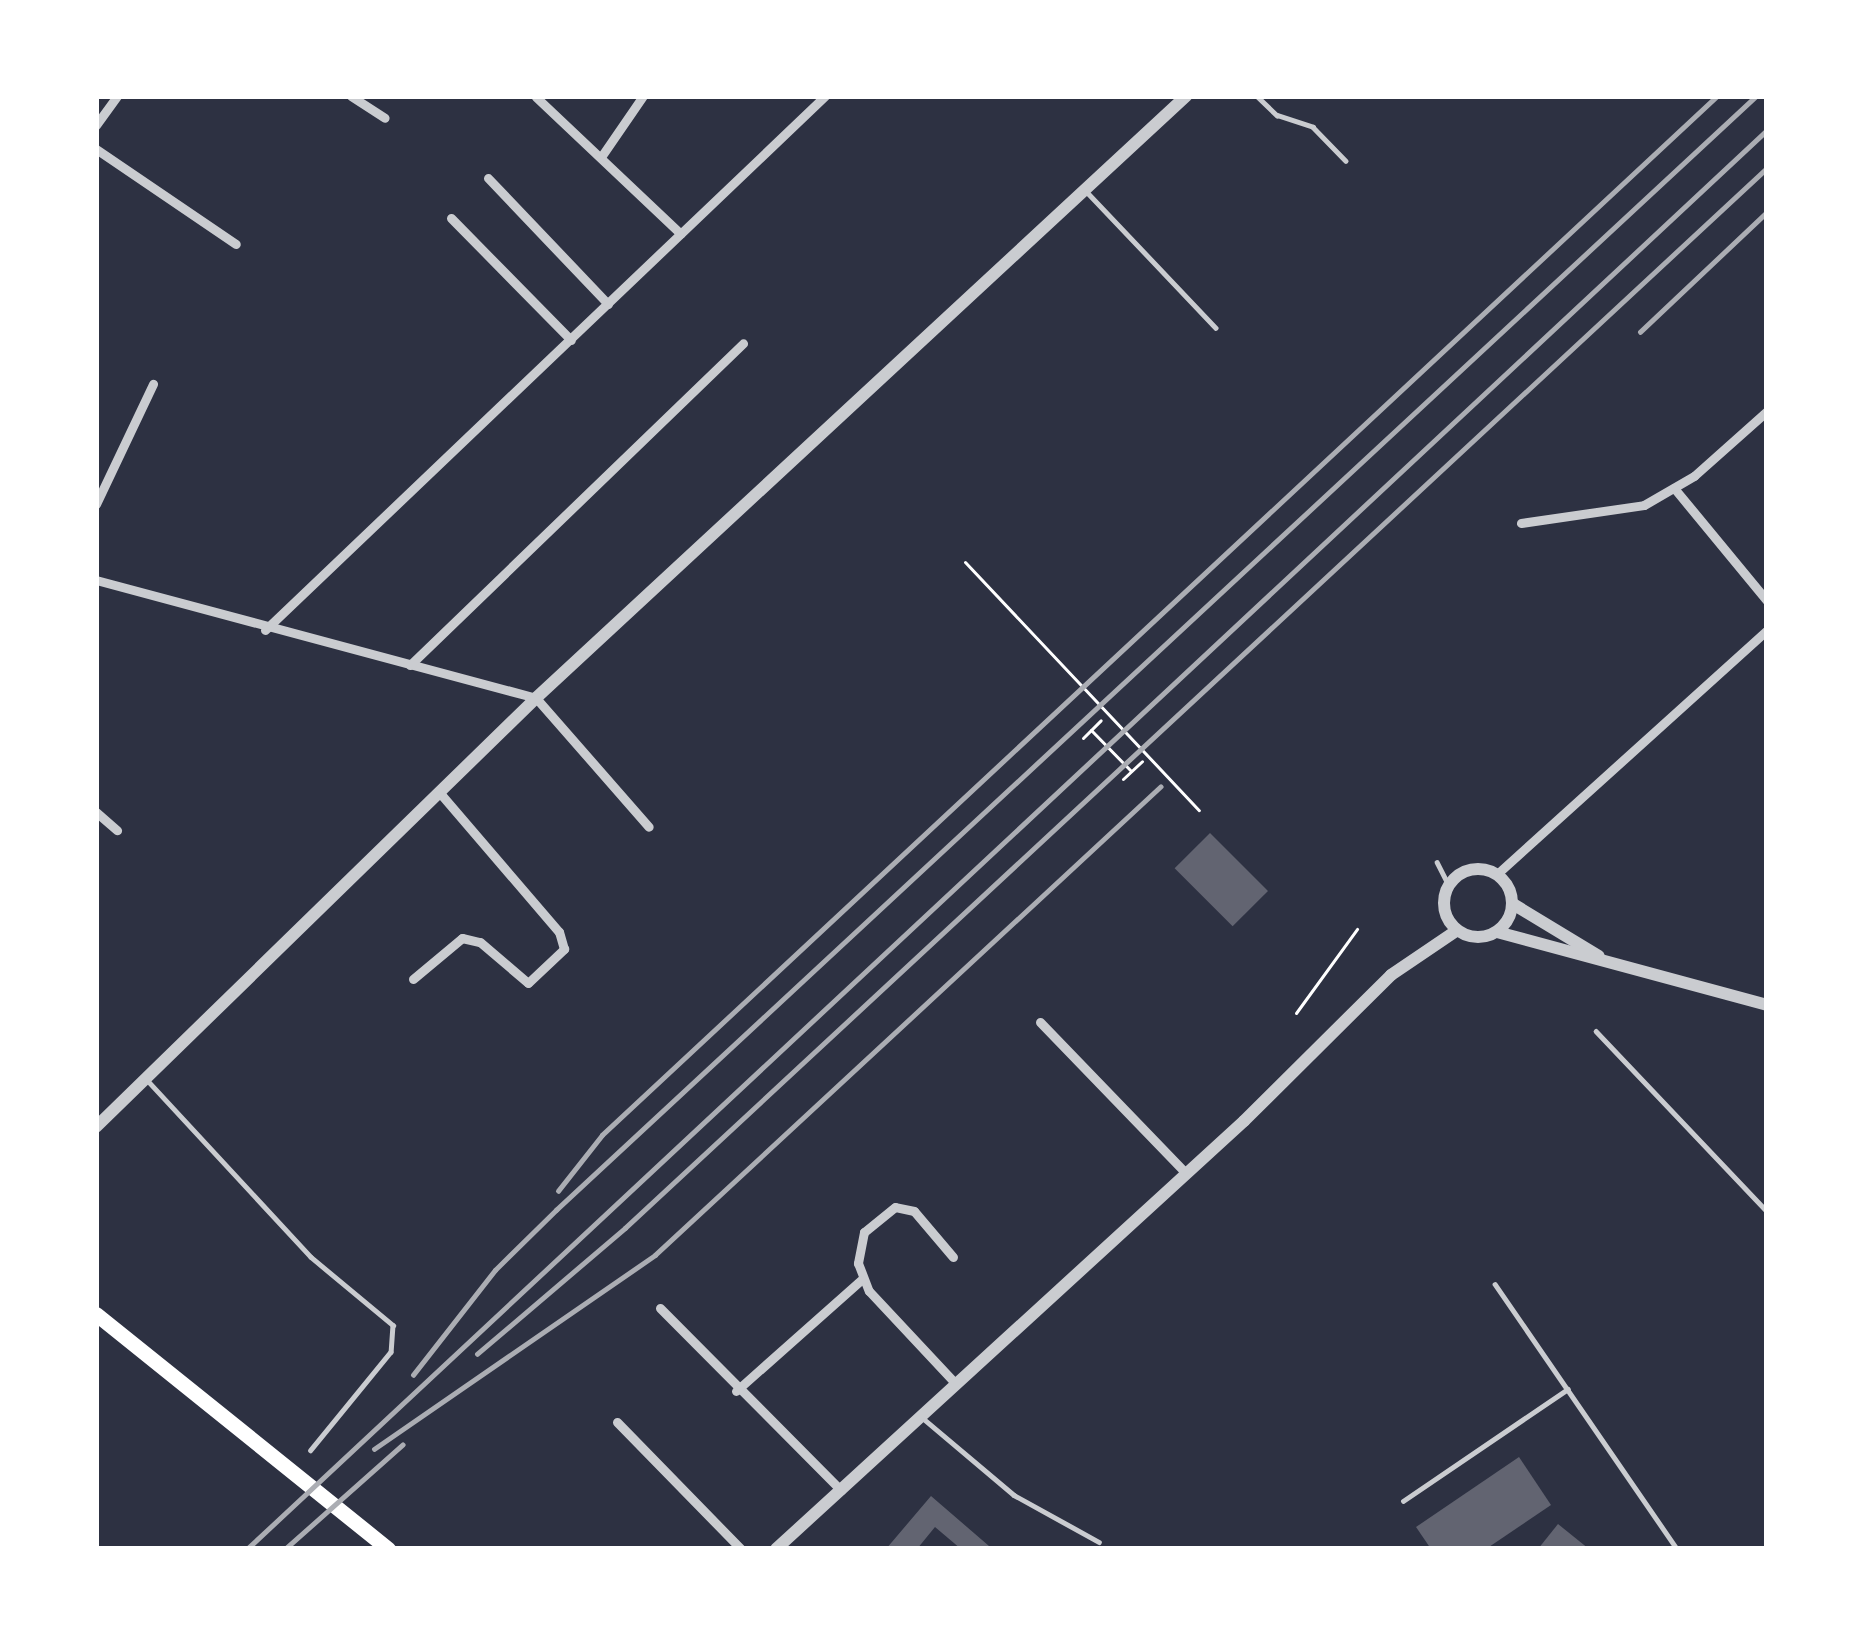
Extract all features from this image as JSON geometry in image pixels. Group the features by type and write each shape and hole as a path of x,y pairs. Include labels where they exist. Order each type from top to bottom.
{"highway":[{"path":"96,1314 388,1549"}],"street":[{"path":"96,125 117,96"},
{"path":"351,96 386,118"},
{"path":"601,157 643,96"},
{"path":"266,630 825,96"},
{"path":"96,1127 536,698 1186,96"},
{"path":"536,98 681,233"},
{"path":"96,149 236,244"},
{"path":"488,178 608,304"},
{"path":"452,218 571,340"},
{"path":"410,665 743,344"},
{"path":"96,504 153,384"},
{"path":"1521,523 1599,517 1674,488 1767,411"},
{"path":"1674,488 1767,602"},
{"path":"96,580 266,630 536,698 649,827"},
{"path":"1767,630 1497,874 1463,871 1448,884 1445,917 1456,931 1476,938 1498,932 1767,1005"},
{"path":"413,979 462,938 480,942 528,982 564,950 559,932 439,792"},
{"path":"96,812 117,830"},
{"path":"1497,874 1513,904 1616,966"},
{"path":"1498,932 1513,904"},
{"path":"776,1549 1186,1174 1390,975 1456,931"},
{"path":"1040,1022 1186,1174"},
{"path":"736,1391 861,1280 864,1232 895,1208 914,1211 953,1257"},
{"path":"861,1280 956,1384"},
{"path":"660,1308 736,1391 841,1490"},
{"path":"617,1422 741,1549"}],"lane":[{"path":"1257,96 1277,115 1313,127 1346,161"},
{"path":"1083,188 1216,328"},
{"path":"1437,862 1448,884"},
{"path":"1596,1030 1767,1211"},
{"path":"145,1078 311,1257 393,1325 391,1352 311,1450"},
{"path":"1496,1284 1677,1549"},
{"path":"1403,1501 1568,1389"},
{"path":"920,1417 1014,1495 1099,1542"}],"path":[{"path":"965,562 1199,810"},
{"path":"1083,738 1101,720"},
{"path":"1091,730 1132,771"},
{"path":"1123,779 1142,761"},
{"path":"1296,1013 1357,929"}],"building":[{"path":"1210,833 1268,891 1233,926 1175,868"},
{"path":"1519,1457 1551,1505 1486,1549 1431,1549 1416,1527"},
{"path":"931,1496 989,1546 961,1549 935,1527 917,1549 886,1549"},
{"path":"1558,1524 1589,1549 1538,1549"}],"railway":[{"path":"558,1191 602,1135 1717,96"},
{"path":"413,1375 495,1270 556,1210 1756,96"},
{"path":"247,1549 1767,130"},
{"path":"477,1354 625,1228 1767,168"},
{"path":"1640,332 1767,212"},
{"path":"374,1449 655,1255 1160,787"},
{"path":"285,1549 402,1445"}]}
